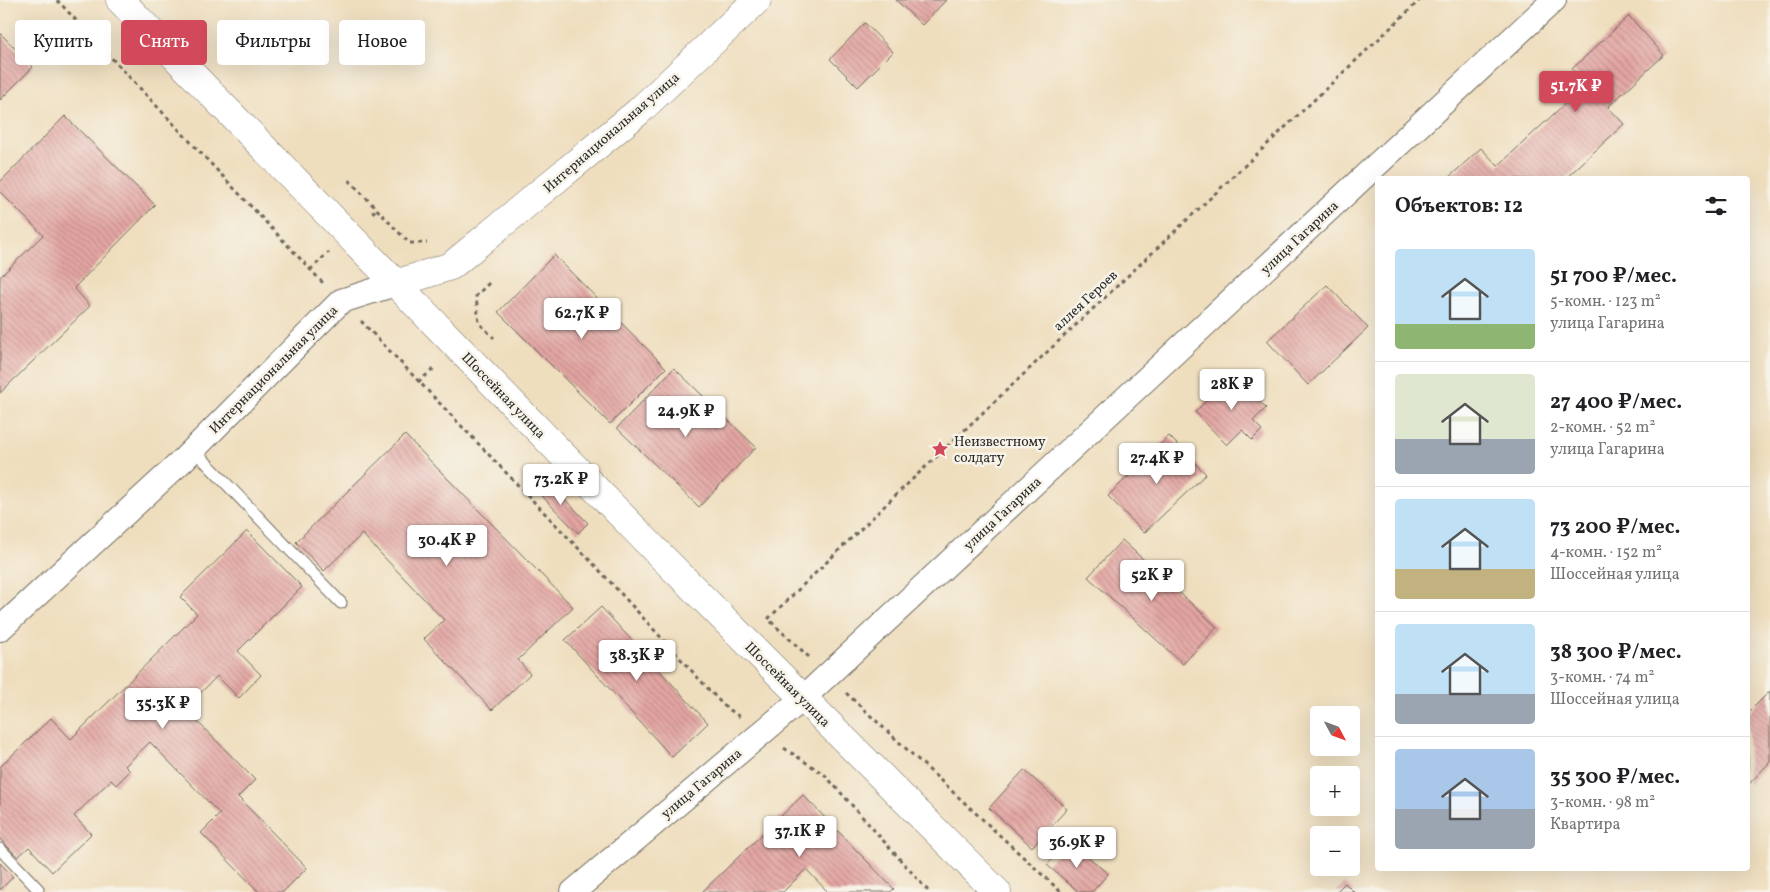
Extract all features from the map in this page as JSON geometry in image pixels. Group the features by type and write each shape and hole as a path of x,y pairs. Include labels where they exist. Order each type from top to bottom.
{"main road":[{"name":"Шоссейная улица","path":"120,0 802,699 997,892"},
{"name":"Интернациональная улица","path":"395,284 450,266 638,112 757,0"}],"street":[{"name":"улица Гагарина","path":"573,892 802,699 1554,0"},
{"name":"Интернациональная улица","path":"0,629 193,449 341,301 395,284"}],"lane":[{"path":"193,449 341,603"},
{"path":"0,849 38,890"}],"path":[{"path":"57,0 325,285"},
{"name":"аллея Героев","path":"827,675 768,619 908,483 1420,0"},
{"path":"349,180 410,242 431,244"},
{"path":"372,213 377,209"},
{"path":"310,270 330,252"},
{"path":"489,283 476,296 479,323 494,338"},
{"path":"355,315 602,573 722,705 825,775 929,892"},
{"path":"418,382 436,367"},
{"path":"827,675 1061,892"}],"building":[{"path":"896,0 946,0 922,25"},
{"path":"1629,16 1664,55 1608,107 1624,124 1568,176 1450,176 1481,148 1498,166 1586,84 1572,69"},
{"path":"865,23 893,52 858,87 830,59"},
{"path":"0,33 15,48 15,65 31,65 33,67 0,100"},
{"path":"65,116 155,205 74,288 90,306 0,393 0,277 43,235 0,192 0,182"},
{"path":"554,255 666,368 610,424 498,312"},
{"path":"1327,285 1368,328 1308,385 1267,341"},
{"path":"674,368 756,447 699,507 617,428"},
{"path":"1233,374 1266,408 1253,421 1262,430 1252,440 1242,430 1227,445 1195,412"},
{"path":"405,435 573,607 518,660 530,674 492,710 424,639 444,620 362,534 324,571 296,542"},
{"path":"1169,436 1206,474 1144,533 1108,496"},
{"path":"545,479 588,523 578,533 535,489"},
{"path":"247,531 302,587 238,651 261,675 239,698 217,676 185,709 255,780 238,797 307,868 283,892 259,892 201,833 220,814 150,742 125,766 130,771 116,785 111,780 74,816 91,834 52,872 29,847 18,857 0,839 0,767 51,718 71,739 197,614 180,597"},
{"path":"1122,540 1217,627 1183,664 1088,577"},
{"path":"601,607 708,723 672,757 565,640"},
{"path":"1770,691 1770,762 1750,783 1750,711"},
{"path":"1024,770 1067,809 1032,847 989,808"},
{"path":"803,795 894,889 890,892 828,892 806,869 783,892 702,892"},
{"path":"1069,840 1108,874 1092,892 1079,892 1047,865"},
{"path":"0,863 13,877 0,890"},
{"path":"1345,883 1354,892 1336,892"}],"place":[{"name":"Неизвестному солдату","path":"940,449"}]}
